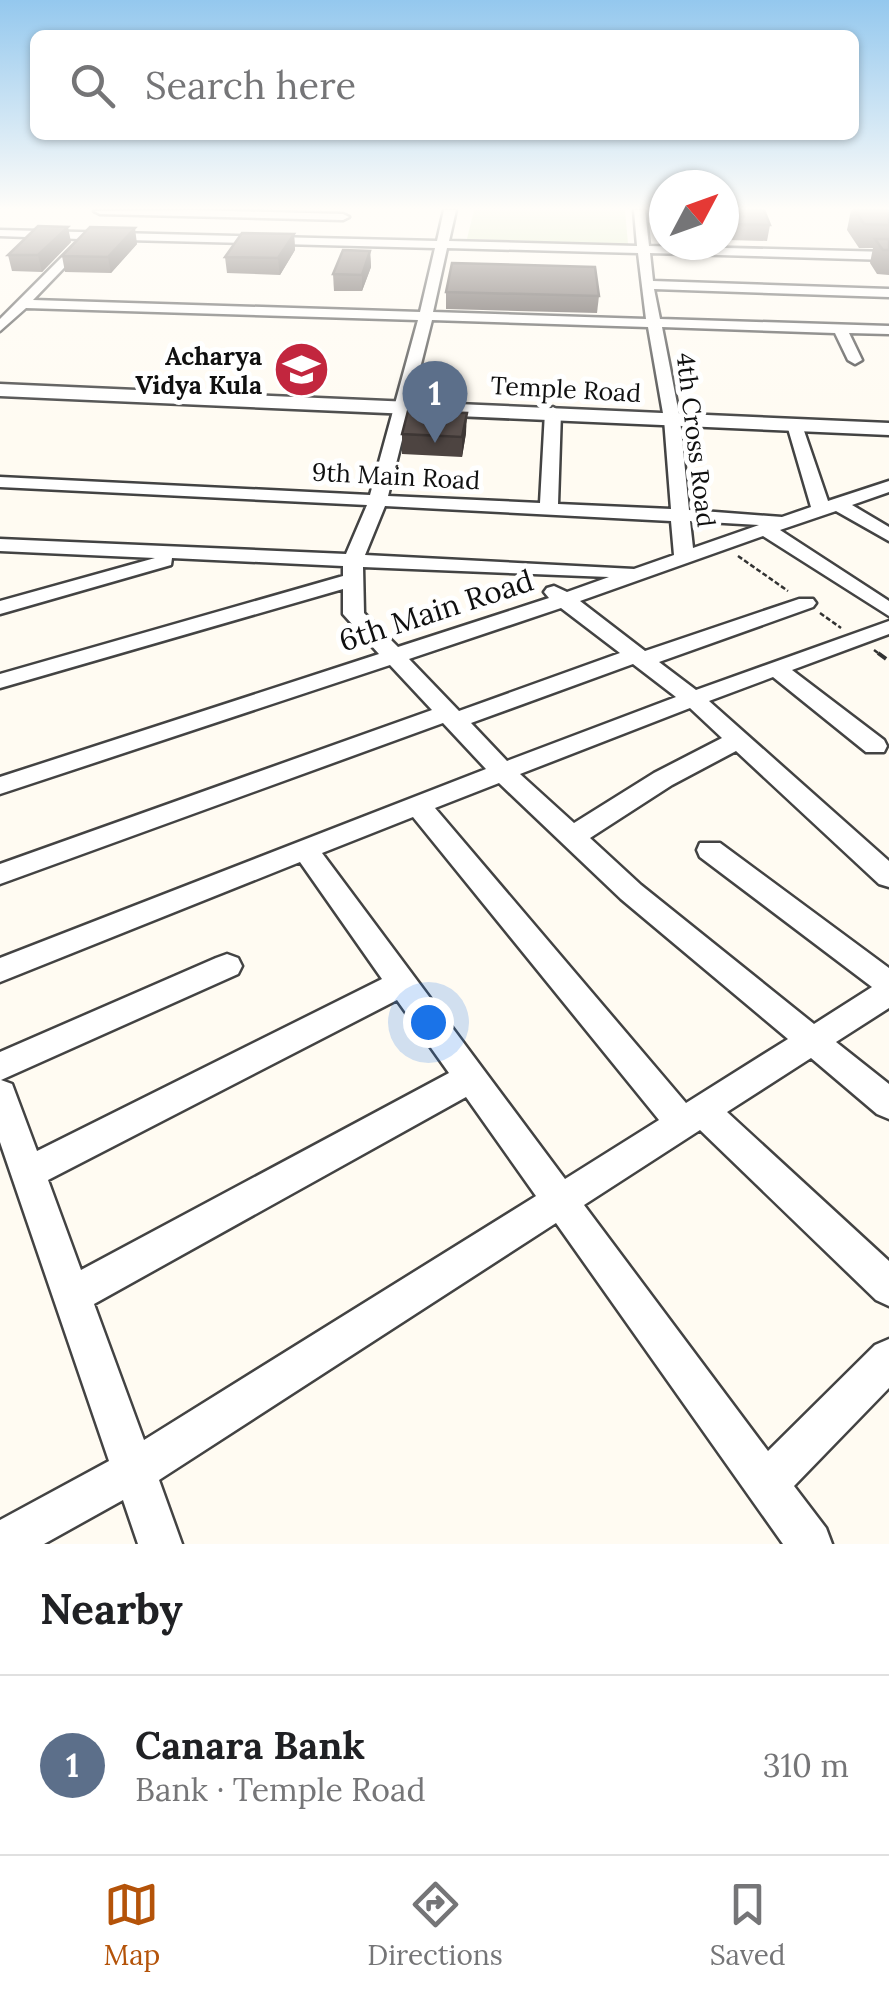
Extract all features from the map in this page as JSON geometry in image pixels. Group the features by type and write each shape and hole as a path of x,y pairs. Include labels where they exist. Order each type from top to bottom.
{"street":[{"path":"0,326 43,282"},
{"path":"435,282 406,403 353,570 354,614 505,774 631,892 889,1104"},
{"path":"647,285 889,292"},
{"name":"4th Cross Road","path":"647,285 672,414 684,558"},
{"path":"22,304 889,330"},
{"path":"840,328 856,360"},
{"name":"Temple Road","path":"0,387 889,421"},
{"name":"Temple Road","path":"406,403 672,414 889,429"},
{"path":"549,509 553,412"},
{"path":"795,425 829,506 889,535"},
{"name":"9th Main Road","path":"0,482 790,521"},
{"name":"6th Main Road","path":"0,786 564,600 889,486"},
{"path":"765,529 889,610"},
{"path":"0,544 353,570 524,568 641,572"},
{"path":"0,608 184,556"},
{"path":"524,568 691,697 889,877"},
{"path":"0,680 353,570"},
{"path":"0,874 451,717 806,603"},
{"path":"0,970 419,808 691,697 889,627"},
{"path":"775,668 875,746"},
{"path":"572,837 663,780 738,740"},
{"path":"419,808 693,1118 889,1287"},
{"path":"710,850 889,984"},
{"path":"306,851 810,1544"},
{"path":"0,1068 227,966"},
{"path":"28,1173 402,983"},
{"path":"0,1544 134,1471 889,992"},
{"path":"72,1295 472,1078"},
{"path":"0,1094 160,1544"},
{"path":"766,1484 889,1359"}],"building":[{"path":"448,282 597,282 599,296 446,292"},
{"path":"408,411 467,413 462,437 402,434"}],"place":[{"name":"Acharya Vidya Kula","path":"301,370"},
{"name":"Canara Bank","path":"435,443"}]}
